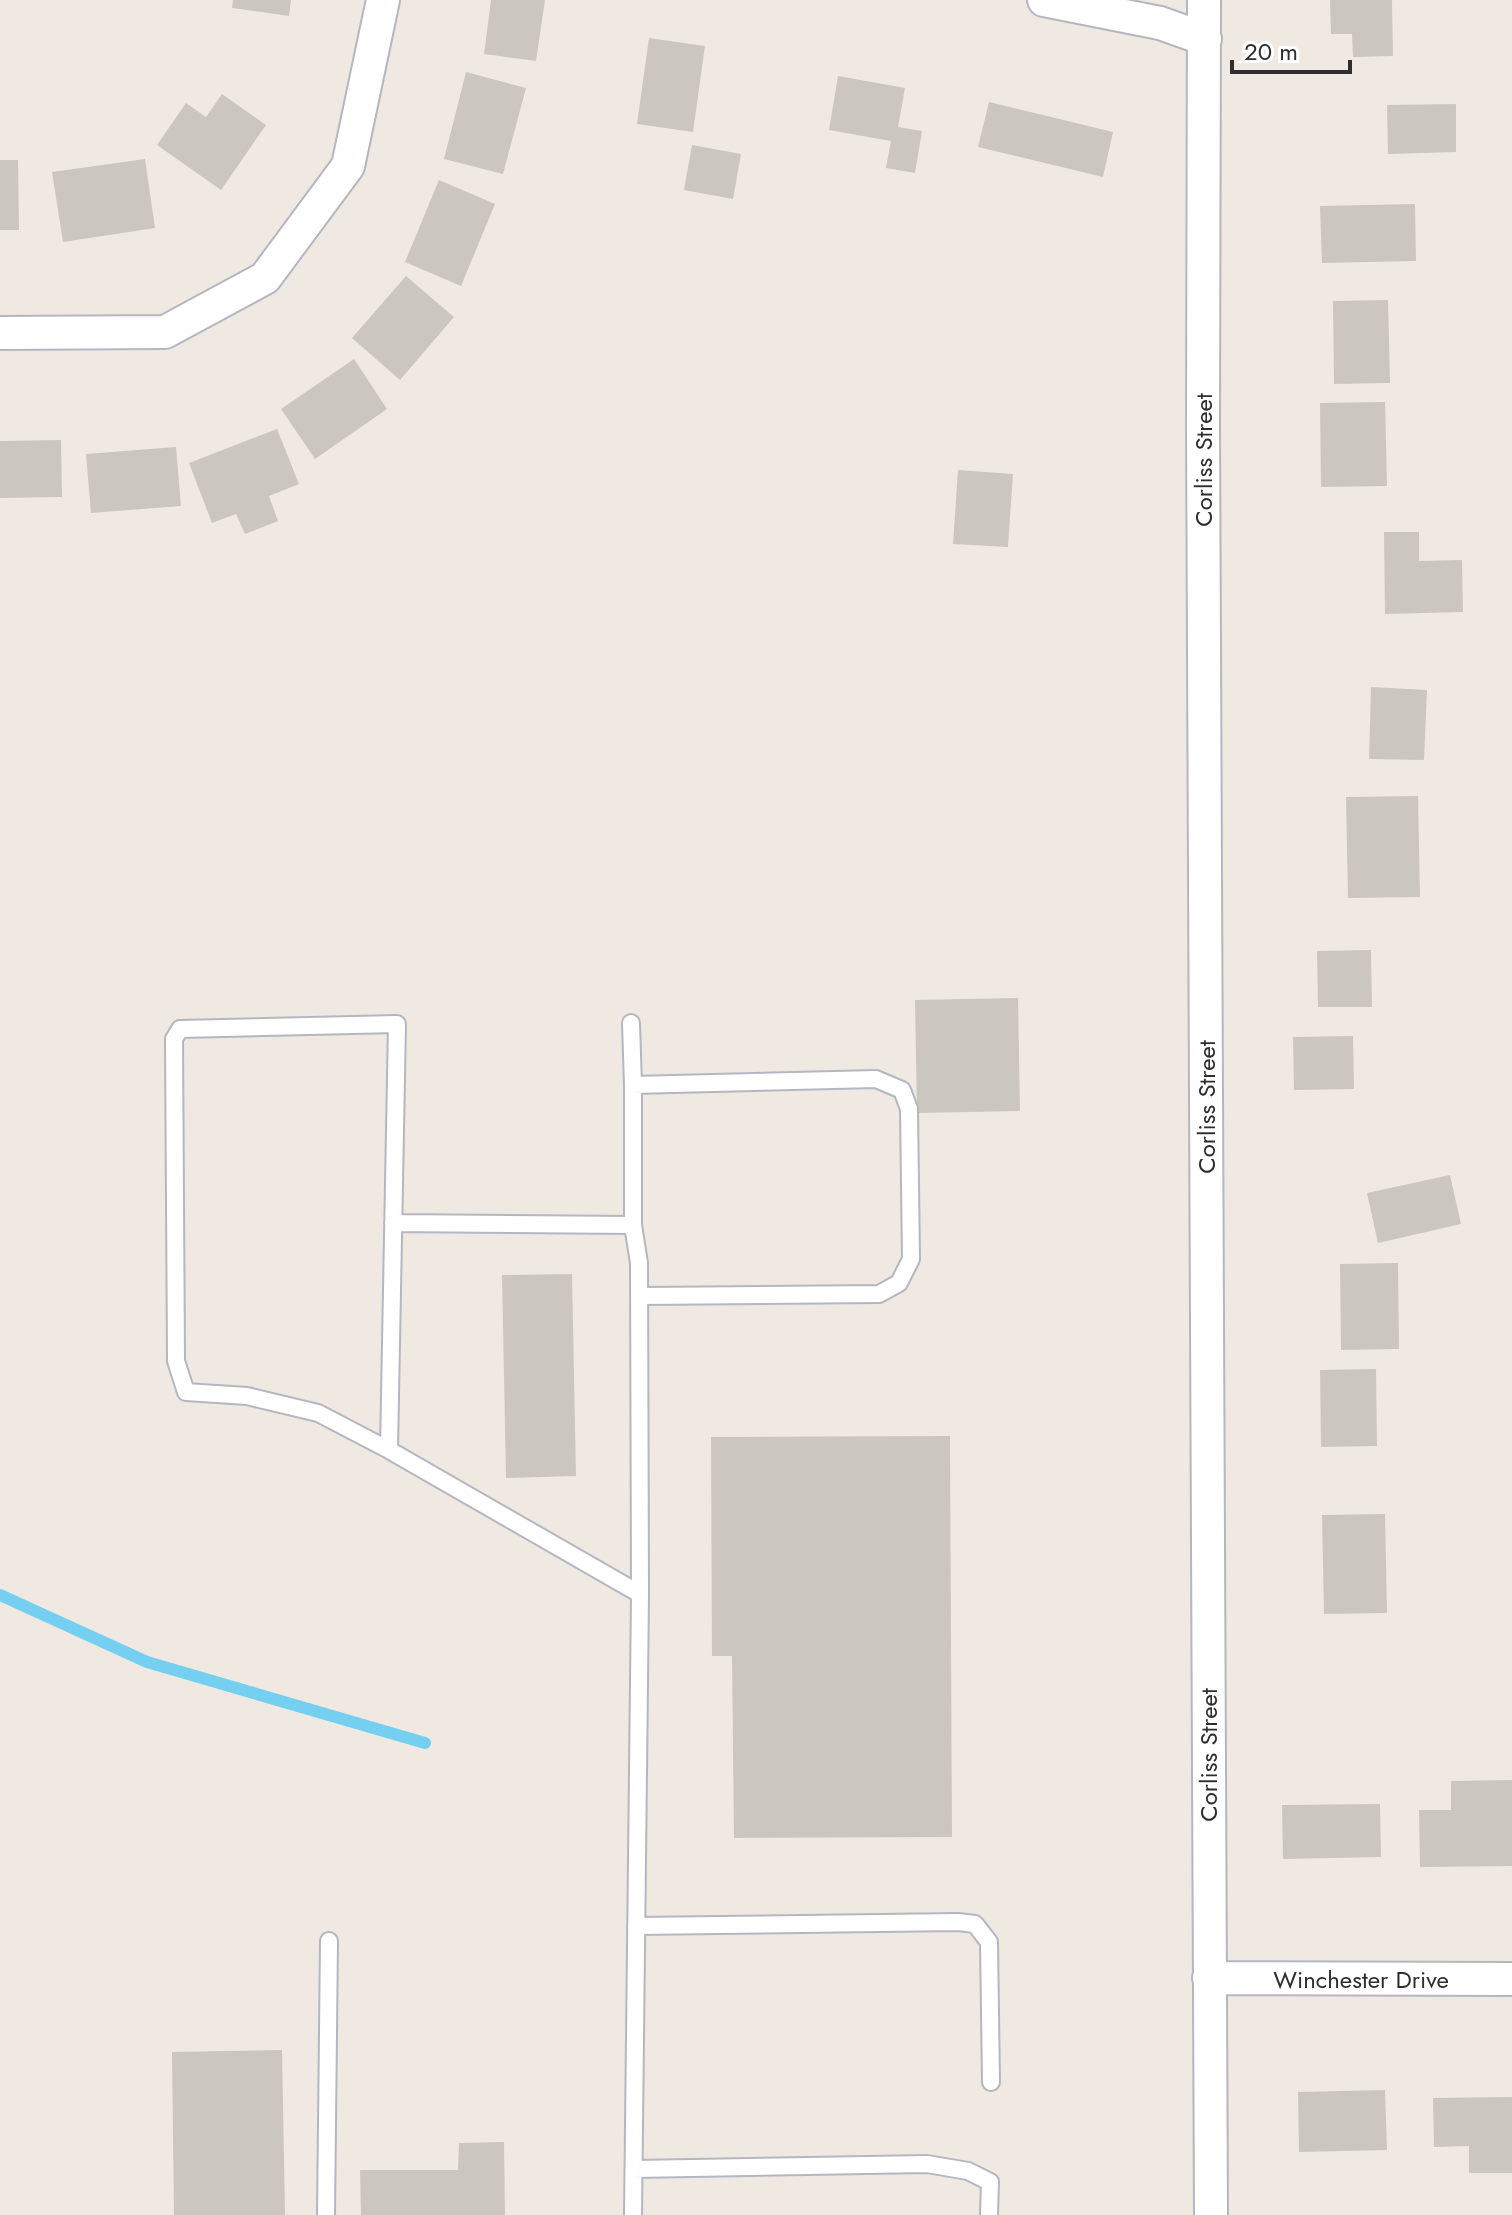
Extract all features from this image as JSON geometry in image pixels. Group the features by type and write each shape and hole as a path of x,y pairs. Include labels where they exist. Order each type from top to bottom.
{"street":[{"path":"0,333 165,332 265,278 348,166 383,0"},
{"path":"1044,0 1160,23 1205,39"},
{"name":"Corliss Street","path":"1204,0 1211,2215"},
{"name":"Winchester Drive","path":"1209,1978 1512,1979"}],"lane":[{"path":"631,1023 633,1225 640,1296 633,2215"},
{"path":"389,1450 397,1024 180,1029 174,1039 176,1361 186,1392 247,1396 318,1413 389,1450 640,1594"},
{"path":"633,1085 876,1079 902,1090 909,1109 911,1259 899,1283 879,1294 640,1296"},
{"path":"393,1223 633,1225"},
{"path":"636,1926 975,1924 989,1942 991,2082"},
{"path":"326,2215 329,1941"},
{"path":"634,2169 927,2164 968,2171 990,2182 989,2215"}],"building":[{"path":"233,0 291,0 289,16 232,8"},
{"path":"491,0 545,0 536,61 484,54"},
{"path":"1330,0 1392,0 1393,56 1353,57 1352,34 1331,34"},
{"path":"649,38 705,46 693,132 637,124"},
{"path":"466,72 526,88 503,174 444,159"},
{"path":"838,76 905,88 898,127 922,131 915,173 886,168 891,141 829,130"},
{"path":"222,94 266,125 221,190 157,145 186,103 206,117"},
{"path":"989,102 1113,132 1103,177 978,147"},
{"path":"1456,104 1456,152 1388,154 1387,105"},
{"path":"692,145 741,154 733,199 684,190"},
{"path":"145,159 155,228 63,242 52,172"},
{"path":"0,160 18,160 19,230 0,230"},
{"path":"439,180 495,204 461,286 405,262"},
{"path":"1415,204 1416,261 1322,263 1320,206"},
{"path":"406,276 454,317 400,380 352,338"},
{"path":"1388,300 1390,383 1334,384 1333,301"},
{"path":"354,359 387,409 315,459 281,409"},
{"path":"1385,402 1387,486 1321,487 1320,403"},
{"path":"277,429 299,484 269,496 278,521 245,534 236,514 212,523 189,463"},
{"path":"61,440 62,497 0,498 0,441"},
{"path":"176,447 181,506 91,513 86,454"},
{"path":"958,470 1013,474 1008,547 953,544"},
{"path":"1384,532 1419,532 1419,561 1462,560 1463,612 1385,614"},
{"path":"1371,687 1427,690 1424,760 1369,759"},
{"path":"1418,796 1420,897 1348,898 1346,797"},
{"path":"1371,950 1372,1007 1318,1007 1317,951"},
{"path":"1018,998 1020,1111 917,1113 915,1000"},
{"path":"1353,1036 1354,1089 1294,1090 1293,1037"},
{"path":"1450,1175 1461,1224 1378,1243 1367,1193"},
{"path":"1398,1263 1399,1349 1341,1350 1340,1264"},
{"path":"572,1274 576,1476 506,1478 502,1275"},
{"path":"1376,1369 1377,1446 1321,1447 1320,1370"},
{"path":"950,1436 952,1837 734,1838 732,1656 712,1656 711,1437"},
{"path":"1385,1514 1387,1613 1324,1614 1322,1515"},
{"path":"1512,1780 1512,1866 1420,1867 1419,1810 1451,1810 1451,1781"},
{"path":"1380,1804 1381,1857 1283,1859 1282,1805"},
{"path":"282,2050 285,2215 174,2215 172,2052"},
{"path":"1385,2090 1387,2150 1299,2152 1298,2092"},
{"path":"1512,2097 1512,2173 1469,2173 1469,2146 1434,2147 1433,2098"},
{"path":"504,2142 505,2215 361,2215 360,2170 458,2170 459,2143"}],"waterway":[{"path":"0,1595 147,1662 425,1743"}]}
